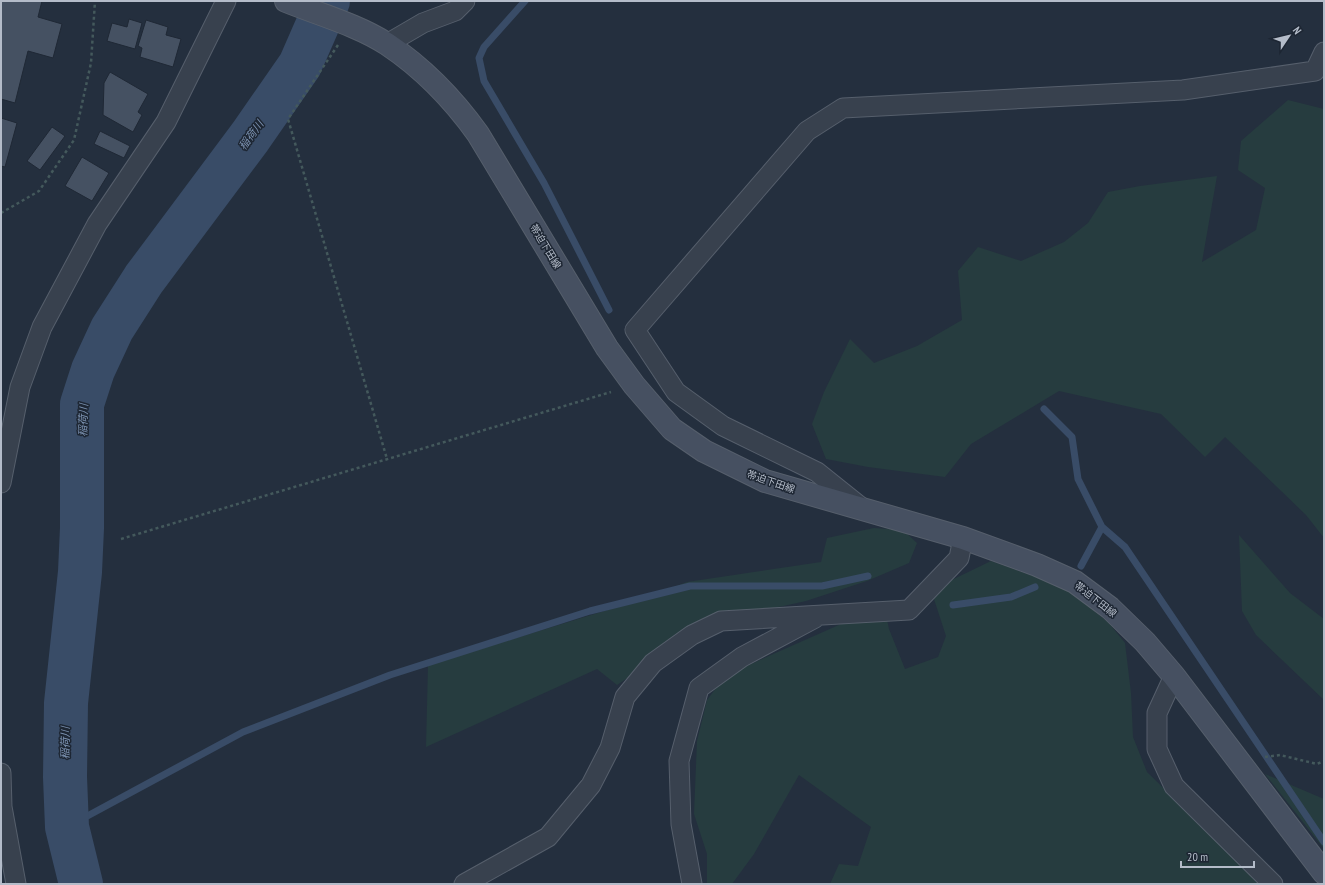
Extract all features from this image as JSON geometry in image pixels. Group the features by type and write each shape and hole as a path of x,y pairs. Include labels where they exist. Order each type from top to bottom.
{"main road":[{"name":"帯迫下田線","path":"286,1 344,24 387,44 432,79 458,107 478,134 607,348 634,385 672,429 704,451 765,481 963,538 1037,565 1075,582 1110,608 1145,642 1174,676 1324,873"}],"street":[{"path":"1,483 20,387 42,327 97,224 166,122 226,1"},
{"path":"387,44 423,23 455,11 465,1"},
{"path":"863,509 817,472 723,426 676,392 635,330 807,131 843,108 1183,90 1319,76 1324,52"},
{"path":"464,884 548,836 591,785 610,748 625,697 653,663 692,635 721,621 909,610 959,558 963,538"},
{"path":"692,884 681,824 679,761 699,688 742,657 820,616"},
{"path":"1174,676 1156,713 1157,749 1174,786 1273,884"},
{"path":"1,773 2,807 16,884"}],"path":[{"path":"1,213 39,191 74,140 91,63 95,1"},
{"path":"344,24 288,119 387,460"},
{"path":"121,539 634,385"},
{"path":"1239,761 1280,755 1318,764 1324,761"}],"green space":[{"path":"1288,100 1324,109 1324,538 1306,515 1225,437 1205,457 1161,414 1059,391 971,444 945,477 868,467 826,459 812,424 824,392 850,339 874,363 917,346 962,320 958,271 978,247 1021,261 1064,242 1088,223 1108,192 1140,186 1217,176 1202,262 1256,230 1265,188 1238,170 1241,141"},
{"path":"874,528 903,530 917,543 909,563 867,581 806,601 765,610 645,666 617,685 597,669 426,747 428,665 640,600 687,582 821,562 827,538"},
{"path":"1239,535 1290,593 1324,619 1324,700 1256,635 1242,611"},
{"path":"991,561 1064,587 1108,622 1125,643 1131,693 1133,737 1147,772 1262,884 830,884 839,864 858,866 871,827 799,775 754,854 732,884 707,884 707,854 694,814 697,741 707,700 726,675 884,605 889,629 905,669 938,657 946,636 931,590"},
{"path":"1265,774 1324,799 1324,849"}],"building":[{"path":"1,1 42,1 38,17 62,24 53,58 28,51 15,103 1,99"},
{"path":"129,19 142,23 135,49 107,41 112,23 127,27"},
{"path":"146,20 168,27 166,35 181,39 173,67 140,57 142,48 138,46"},
{"path":"110,72 148,94 138,112 142,115 133,132 103,115 104,83"},
{"path":"1,118 17,123 5,167 1,166"},
{"path":"52,127 65,136 40,170 27,161"},
{"path":"100,131 130,146 124,158 94,144"},
{"path":"82,157 109,173 92,201 65,186"}],"waterway":[{"name":"稲荷川","path":"81,884 67,827 65,777 66,703 80,572 82,528 82,404 93,370 112,329 144,279 250,137 300,65 328,1"},
{"path":"525,1 484,47 479,58 484,81 544,183 609,310"},
{"path":"1044,409 1072,437 1078,479 1102,527 1081,566"},
{"path":"1102,527 1125,547 1324,842"},
{"path":"67,827 243,732 390,675 590,611 690,586 822,586 868,576"},
{"path":"953,605 1011,597 1035,587"}]}
